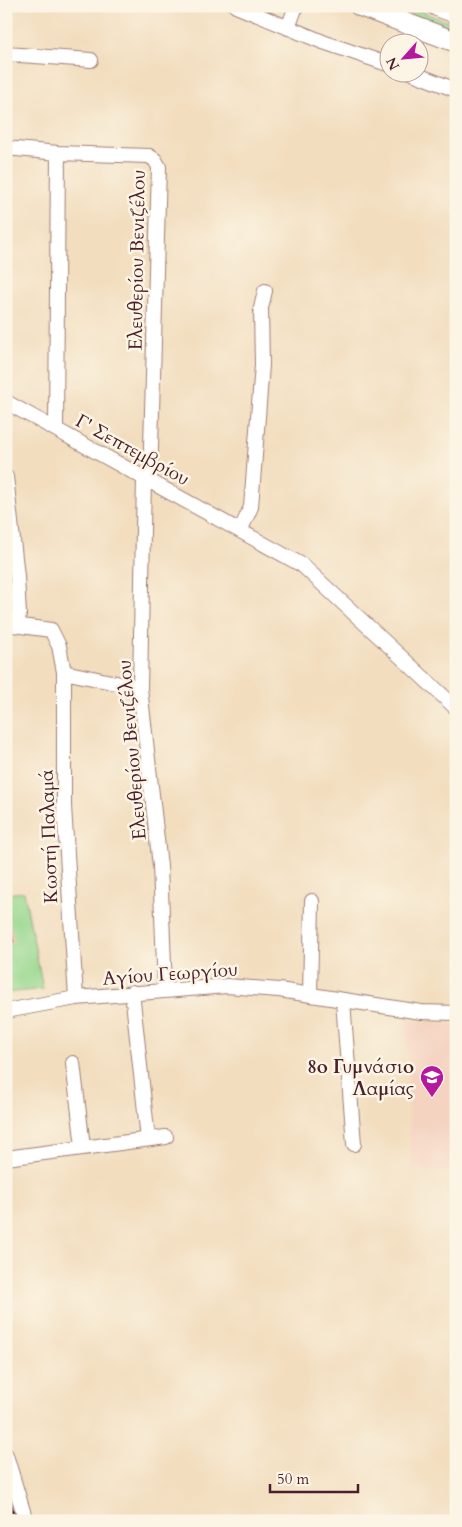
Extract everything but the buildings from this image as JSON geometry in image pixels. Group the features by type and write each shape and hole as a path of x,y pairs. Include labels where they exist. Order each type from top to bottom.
{"highway":[{"path":"360,6 456,42"},
{"path":"437,6 456,13"}],"street":[{"path":"236,6 288,28 380,61"},
{"path":"288,28 296,6"},
{"path":"6,54 91,60"},
{"path":"430,80 456,90"},
{"name":"Ελευθερίου Βενιζέλου","path":"6,148 58,153 149,156 156,160 159,167 140,688 160,866 165,989"},
{"path":"56,429 58,153"},
{"path":"241,529 251,507 262,365 261,308 265,291"},
{"name":"Γ' Σεπτεμβρίου","path":"6,402 147,480 241,529 302,565 456,708"},
{"path":"6,477 20,615 12,625"},
{"name":"Κωστή Παλαμά","path":"12,625 51,630 59,646 64,672 64,806 76,998"},
{"path":"64,672 140,688"},
{"path":"310,995 312,901"},
{"name":"Αγίου Γεωργίου","path":"6,1011 76,998 165,989 227,986 310,995 421,1012 456,1013"},
{"path":"132,992 148,1139"},
{"path":"343,1001 354,1144"},
{"path":"73,1063 83,1147"},
{"path":"7,1155 166,1137"},
{"path":"6,1455 26,1521"}],"shaded area":[{"name":"8ο Γυμνάσιο Λαμίας","path":"407,1020 456,1025 456,1171 411,1170"}],"green space":[{"path":"390,6 407,6 456,25 456,31"},
{"path":"24,892 43,989 6,993 6,894"}],"railway":[{"path":"6,1492 14,1521"}],"place":[{"name":"8ο Γυμνάσιο Λαμίας","path":"432,1098"}]}
